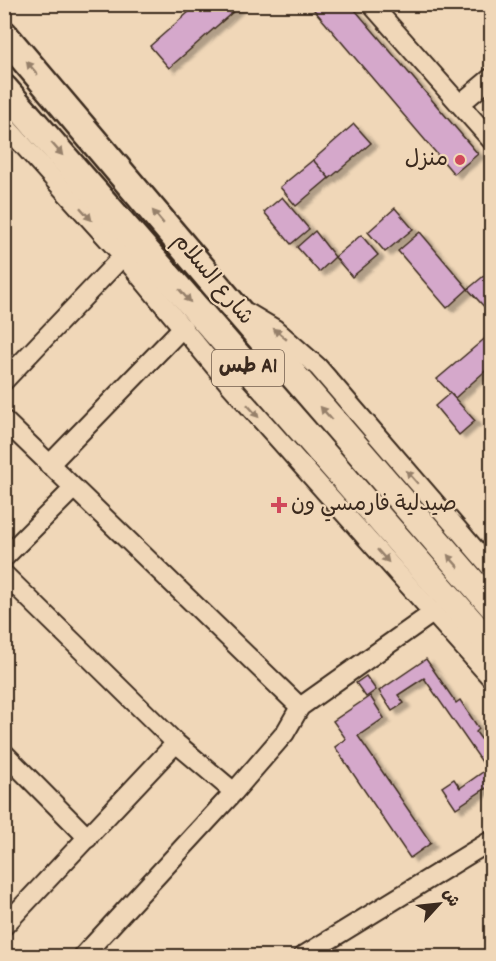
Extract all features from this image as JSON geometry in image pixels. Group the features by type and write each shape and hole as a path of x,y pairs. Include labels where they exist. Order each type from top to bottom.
{"highway":[{"name":"شارع السلام","path":"4,35 230,302 492,605"},
{"name":"شارع السلام","path":"4,89 492,646"}],"street":[{"path":"371,4 492,141"},
{"path":"459,104 492,77"},
{"path":"4,124 123,256 230,385 492,679"},
{"path":"4,381 123,256"},
{"path":"230,302 275,329 318,367 492,569"},
{"path":"49,465 183,327"},
{"path":"4,420 300,707"},
{"path":"4,558 74,488"},
{"path":"4,574 176,743 234,792"},
{"path":"83,957 234,792 285,733 300,707 434,612"},
{"path":"4,926 176,743"},
{"path":"4,753 88,838"},
{"path":"303,957 492,840"}],"building":[{"path":"198,4 242,4 169,68 150,46"},
{"path":"309,4 350,4 478,154 454,174"},
{"path":"354,124 371,143 329,179 313,160"},
{"path":"313,160 329,178 296,206 280,187"},
{"path":"282,197 309,229 291,244 264,212"},
{"path":"395,208 413,229 385,252 368,232"},
{"path":"315,231 335,257 319,272 297,247"},
{"path":"420,232 468,289 447,308 398,251"},
{"path":"361,235 378,255 352,277 335,257"},
{"path":"492,269 492,310 489,312 468,289"},
{"path":"489,335 492,339 492,365 455,398 437,379"},
{"path":"450,393 475,421 459,435 435,406"},
{"path":"426,659 456,703 460,700 479,729 476,732 492,754 492,784 456,808 442,787 454,779 460,788 487,769 424,678 398,695 404,703 392,711 379,691"},
{"path":"366,676 376,690 366,697 356,683"},
{"path":"370,696 384,718 358,736 431,843 410,858 335,747 346,739 333,721"}],"place":[{"name":"منزل","path":"460,160"},
{"name":"صيدلية فارمسي ون","path":"279,505"}]}
